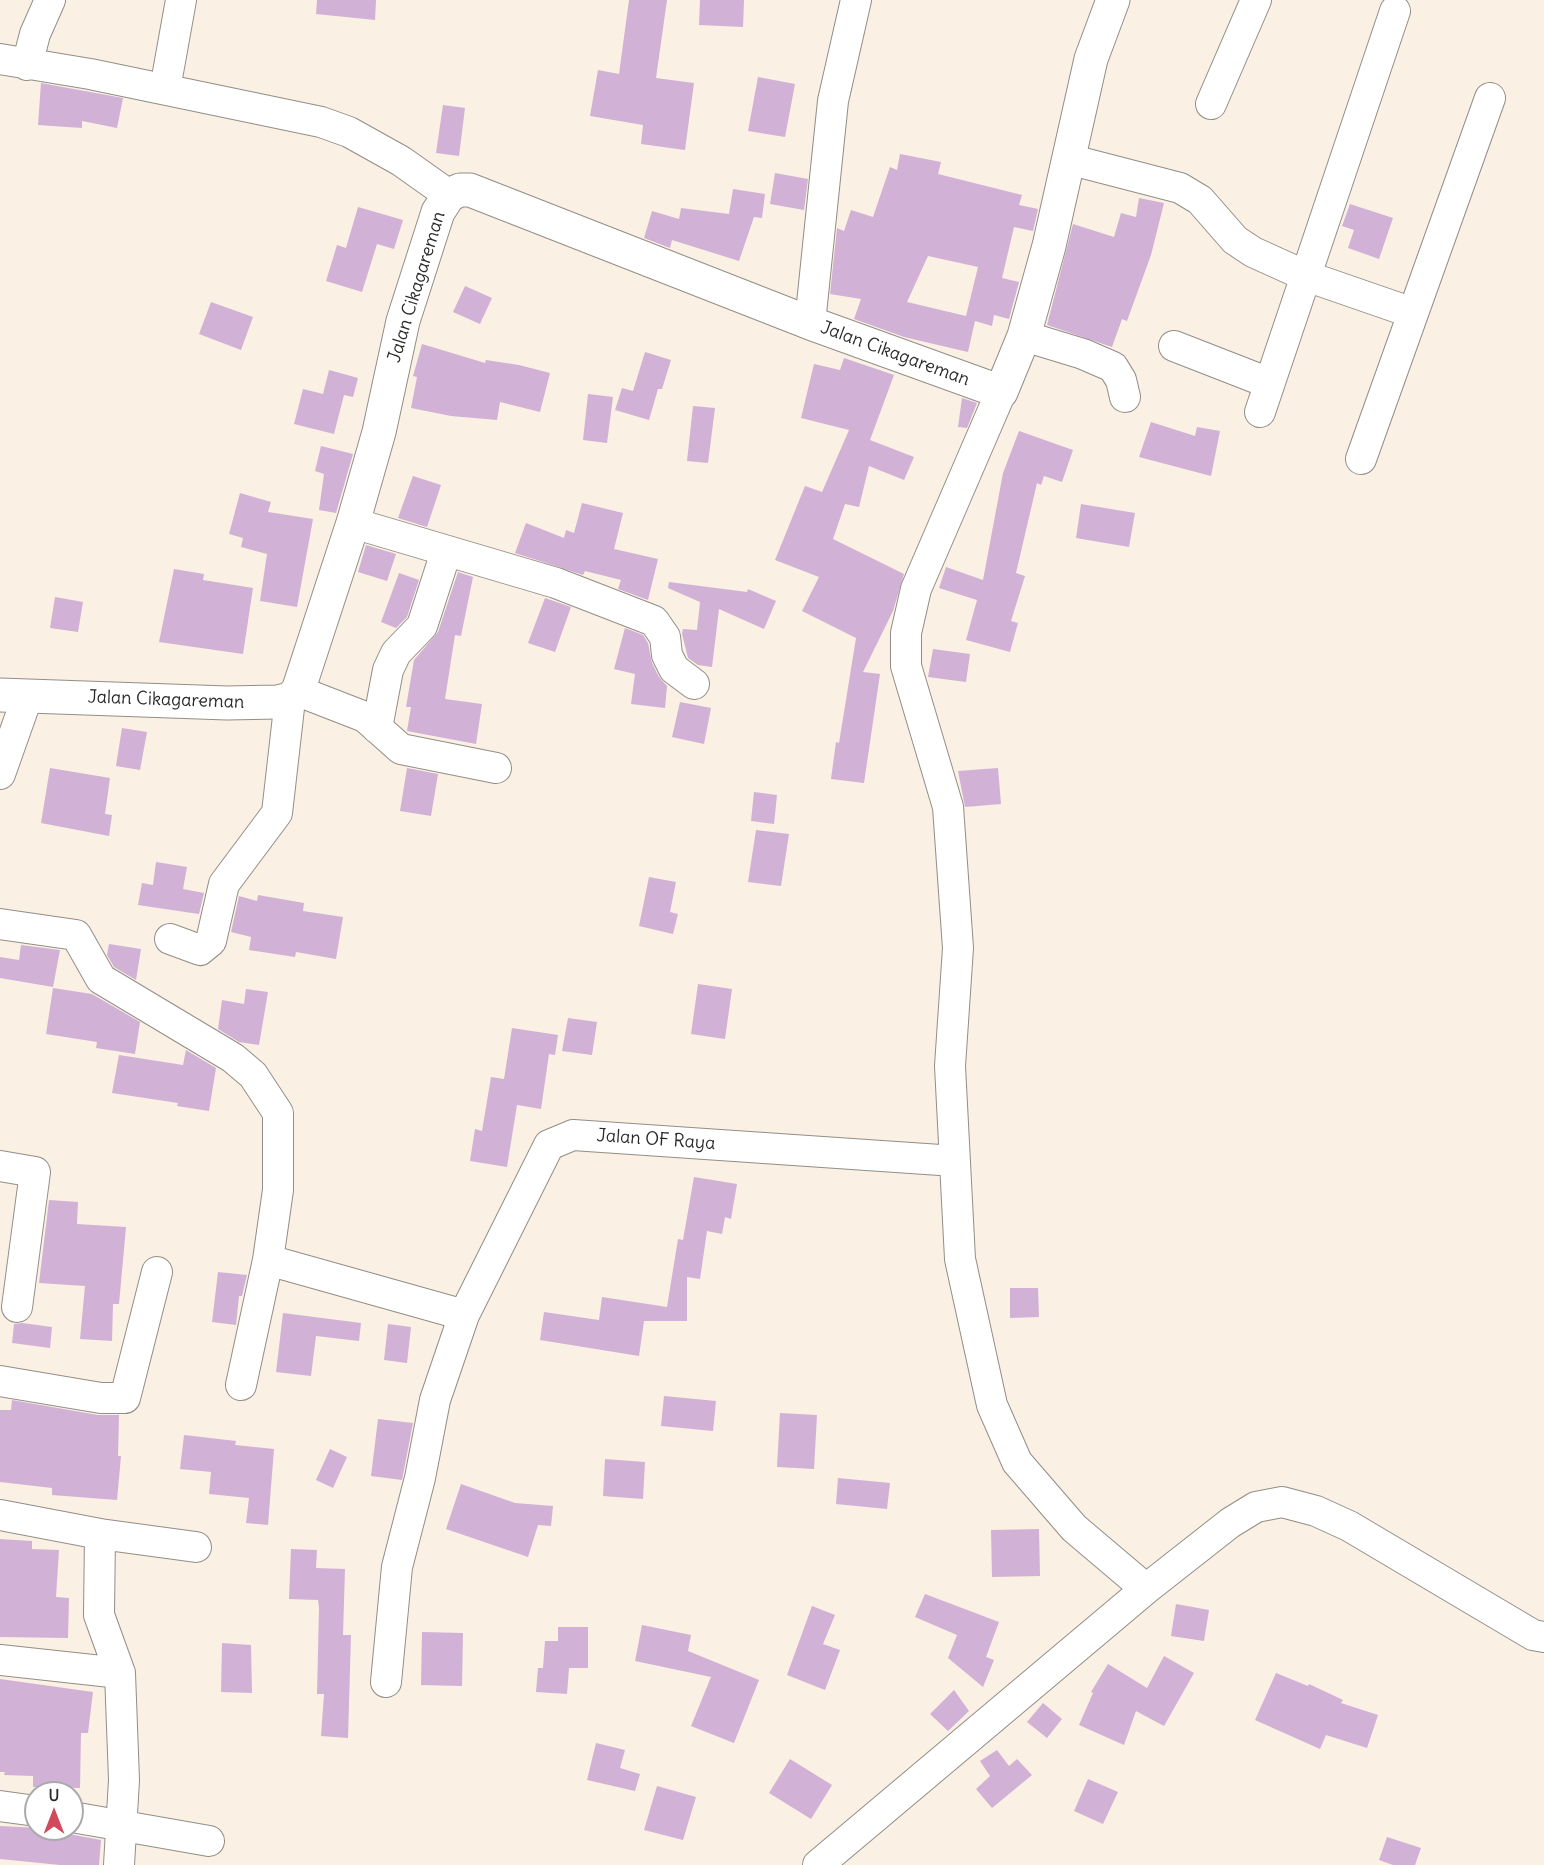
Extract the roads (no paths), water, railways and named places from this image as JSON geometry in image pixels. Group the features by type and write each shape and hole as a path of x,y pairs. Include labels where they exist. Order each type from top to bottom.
{"street":[{"path":"50,0 35,34 14,62 283,112 339,128 400,161 449,195"},
{"path":"165,89 181,0"},
{"path":"810,323 834,101 856,0"},
{"path":"1113,0 1091,59 1024,336 916,589 906,633 906,666 948,807 958,948 950,1066 960,1259 971,1321 992,1405 1017,1462 1074,1528 1146,1589"},
{"path":"1211,104 1256,0"},
{"path":"1260,412 1395,11"},
{"path":"1361,459 1490,98"},
{"path":"1068,159 1180,188 1200,200 1235,240 1262,257 1306,276 1413,313"},
{"name":"Jalan Cikagareman","path":"14,695 227,703 277,702 294,695 353,523 380,432 403,321 438,212 449,195 460,190 470,190 810,323 1001,392"},
{"path":"1024,336 1083,354 1113,367 1121,380 1125,397"},
{"path":"1174,346 1269,383"},
{"path":"353,523 556,583 654,621 665,637 667,655 674,669 694,684"},
{"path":"377,728 388,670 396,653 422,626 446,552"},
{"path":"0,774 14,695"},
{"path":"170,939 200,950 211,941 224,884 277,813 294,695 365,717 401,749 496,768"},
{"path":"0,924 75,935 102,979 183,1030 216,1046 253,1075 278,1113 278,1190 268,1260 242,1385"},
{"name":"Jalan OF Raya","path":"386,1682 397,1567 420,1478 435,1400 464,1315 549,1145 573,1135 955,1161"},
{"path":"0,1166 34,1172 13,1246 18,1307"},
{"path":"268,1260 464,1315"},
{"path":"0,1381 101,1398 125,1398 157,1272"},
{"path":"818,1865 1146,1589 1230,1523 1256,1507 1282,1502 1316,1511 1349,1526 1533,1635 1544,1637"},
{"path":"0,1515 100,1534 196,1547"},
{"path":"100,1534 99,1615 120,1673 124,1780 119,1865"},
{"path":"0,1660 120,1673"},
{"path":"0,1806 24,1810"},
{"path":"84,1819 209,1841"}]}
